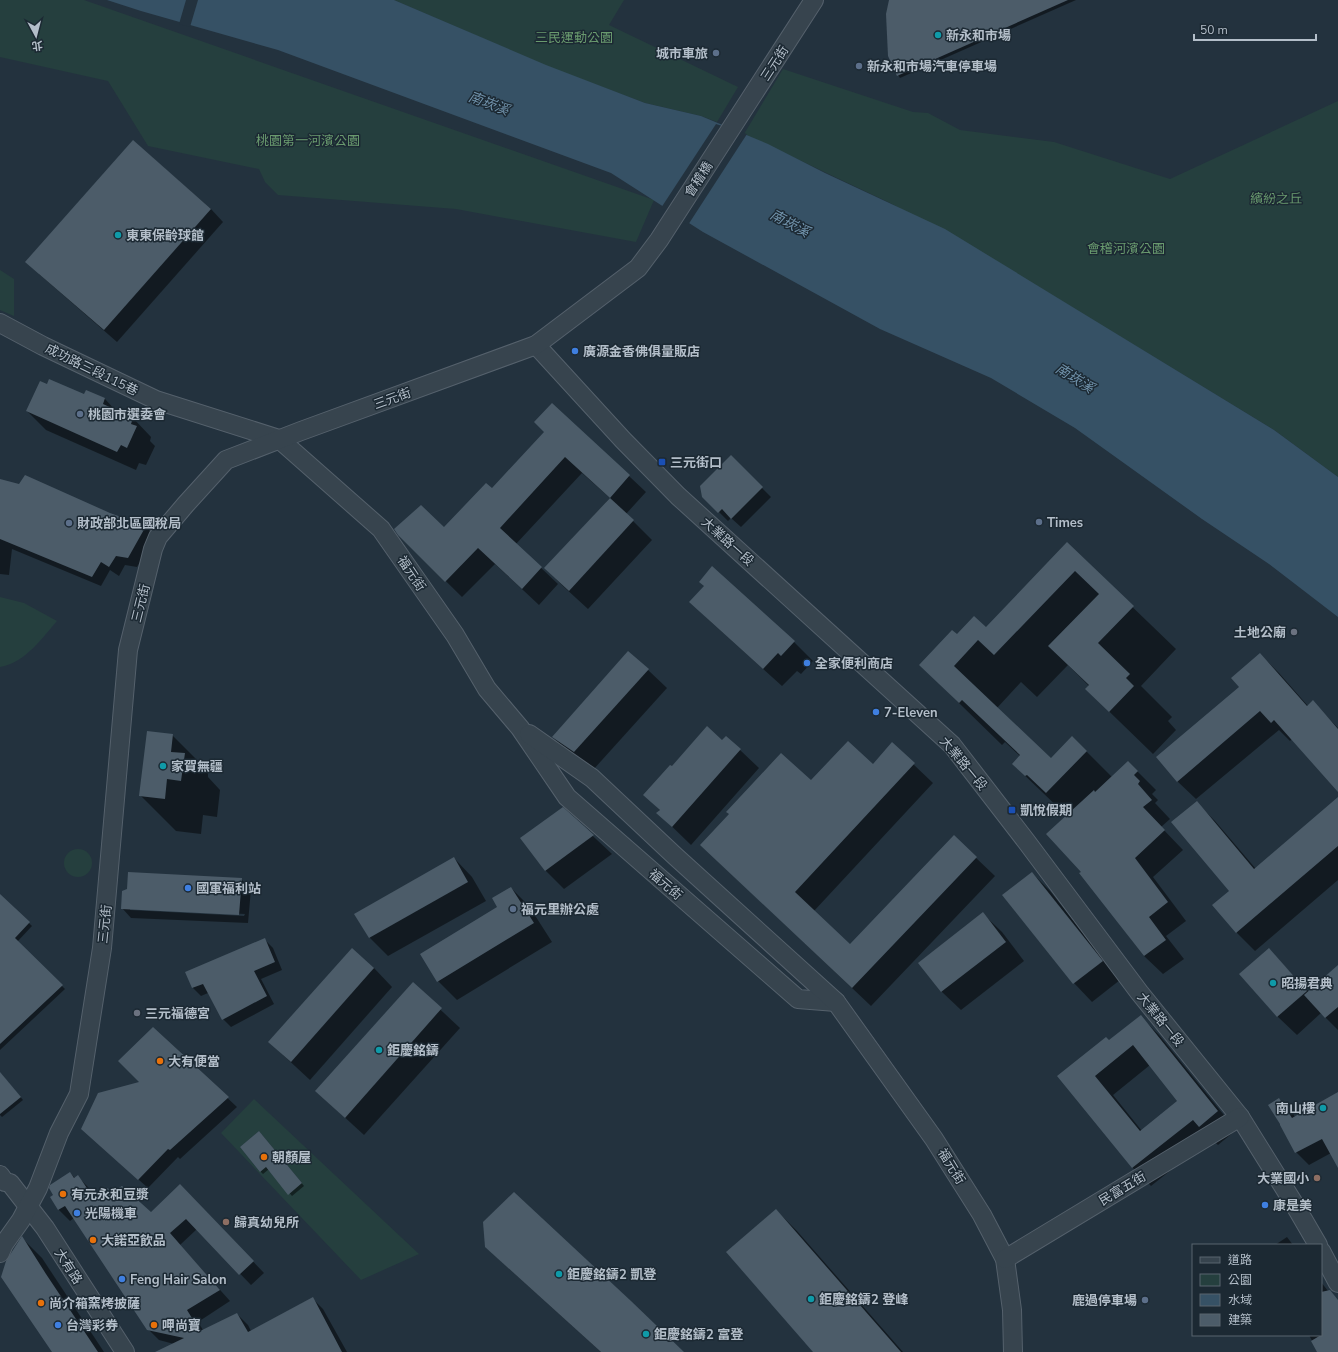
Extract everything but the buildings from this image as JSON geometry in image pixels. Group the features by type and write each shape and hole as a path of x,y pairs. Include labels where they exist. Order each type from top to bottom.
{"street":[{"name":"三元街","path":"732,125 814,0"},
{"name":"會稽橋","path":"664,232 732,125"},
{"name":"三元街","path":"0,1253 4,1244 21,1220 38,1188 59,1133 79,1094 102,948 128,650 153,549 158,537 226,460 279,439 536,345 638,268 664,232"},
{"name":"成功路三段115巷","path":"0,323 43,346 156,400 279,439"},
{"name":"大業路一段","path":"536,345 623,440 678,496 952,745 1139,992 1240,1117 1317,1244"},
{"name":"福元街","path":"279,439 381,529 455,635 488,689 520,728 567,797 798,999 836,1002"},
{"name":"福元街","path":"520,728 592,778 675,856 836,1002 934,1139 982,1215 1005,1259 1012,1310 1013,1352"},
{"name":"民富五街","path":"1005,1259 1240,1117"},
{"name":"大有路","path":"0,1161 12,1178 5,1179"},
{"name":"大有路","path":"5,1179 45,1228 125,1352"},
{"path":"1322,1253 1338,1283"}],"green space":[{"name":"桃園第一河濱公園","path":"0,0 84,0 654,200 636,242 456,209 278,195 265,182 259,169 148,146 108,81 0,57"},
{"name":"三民運動公園","path":"394,0 624,0 609,25 738,87 717,122 701,116 645,103 546,66"},
{"name":"會稽河濱公園","path":"783,69 913,112 928,113 960,130 1054,142 1170,179 1338,101 1338,477 1274,430 1037,286 890,203 744,134"},
{"path":"0,270 14,279 14,316 0,310"},
{"path":"0,597 24,603 57,621 39,642 25,655 9,665 0,667"},
{"path":"78,849 88,853 92,863 88,873 78,877 68,873 64,863 68,853"},
{"path":"254,1099 419,1254 361,1280 221,1133","holes":["259,1131 302,1183 288,1194 266,1167 259,1171 240,1147"]}],"water":[{"name":"南崁溪","path":"107,0 394,0 546,65 645,103 701,116 768,144 825,173 945,229 1274,430 1338,477 1338,617 1269,564 1202,519 1075,428 991,378 880,329 703,232 611,173 278,50"}],"pier":[{"path":"186,0 198,0 190,27 179,24"},
{"path":"716,124 747,134 688,225 661,208"}],"place":[{"name":"新永和市場","path":"938,35"},
{"name":"城市車旅","path":"716,53"},
{"name":"新永和市場汽車停車場","path":"859,66"},
{"name":"東東保齡球館","path":"118,235"},
{"name":"廣源金香佛俱量販店","path":"575,351"},
{"name":"桃園市選委會","path":"80,414"},
{"name":"三元街口","path":"662,462"},
{"name":"Times","path":"1039,522"},
{"name":"財政部北區國稅局","path":"69,523"},
{"name":"土地公廟","path":"1294,632"},
{"name":"全家便利商店","path":"807,663"},
{"name":"7-Eleven","path":"876,712"},
{"name":"家賀無疆","path":"163,766"},
{"name":"凱悅假期","path":"1012,810"},
{"name":"國軍福利站","path":"188,888"},
{"name":"福元里辦公處","path":"513,909"},
{"name":"昭揚君典","path":"1273,983"},
{"name":"三元福德宮","path":"137,1013"},
{"name":"鉅慶銘鑄","path":"379,1050"},
{"name":"大有便當","path":"160,1061"},
{"name":"南山樓","path":"1323,1108"},
{"name":"朝顏屋","path":"264,1157"},
{"name":"大業國小","path":"1317,1178"},
{"name":"有元永和豆漿","path":"63,1194"},
{"name":"康是美","path":"1265,1205"},
{"name":"光陽機車","path":"77,1213"},
{"name":"歸真幼兒所","path":"226,1222"},
{"name":"大諾亞飲品","path":"93,1240"},
{"name":"鉅慶銘鑄2 凱登","path":"559,1274"},
{"name":"Feng Hair Salon","path":"122,1279"},
{"name":"鉅慶銘鑄2 登峰","path":"811,1299"},
{"name":"鹿過停車場","path":"1145,1300"},
{"name":"尚介箱窯烤披薩","path":"41,1303"},
{"name":"台灣彩券","path":"58,1325"},
{"name":"呷尚寶","path":"154,1325"},
{"name":"鉅慶銘鑄2 富登","path":"646,1334"}],"park label":[{"name":"繽紛之丘","path":"1276,198"}]}
